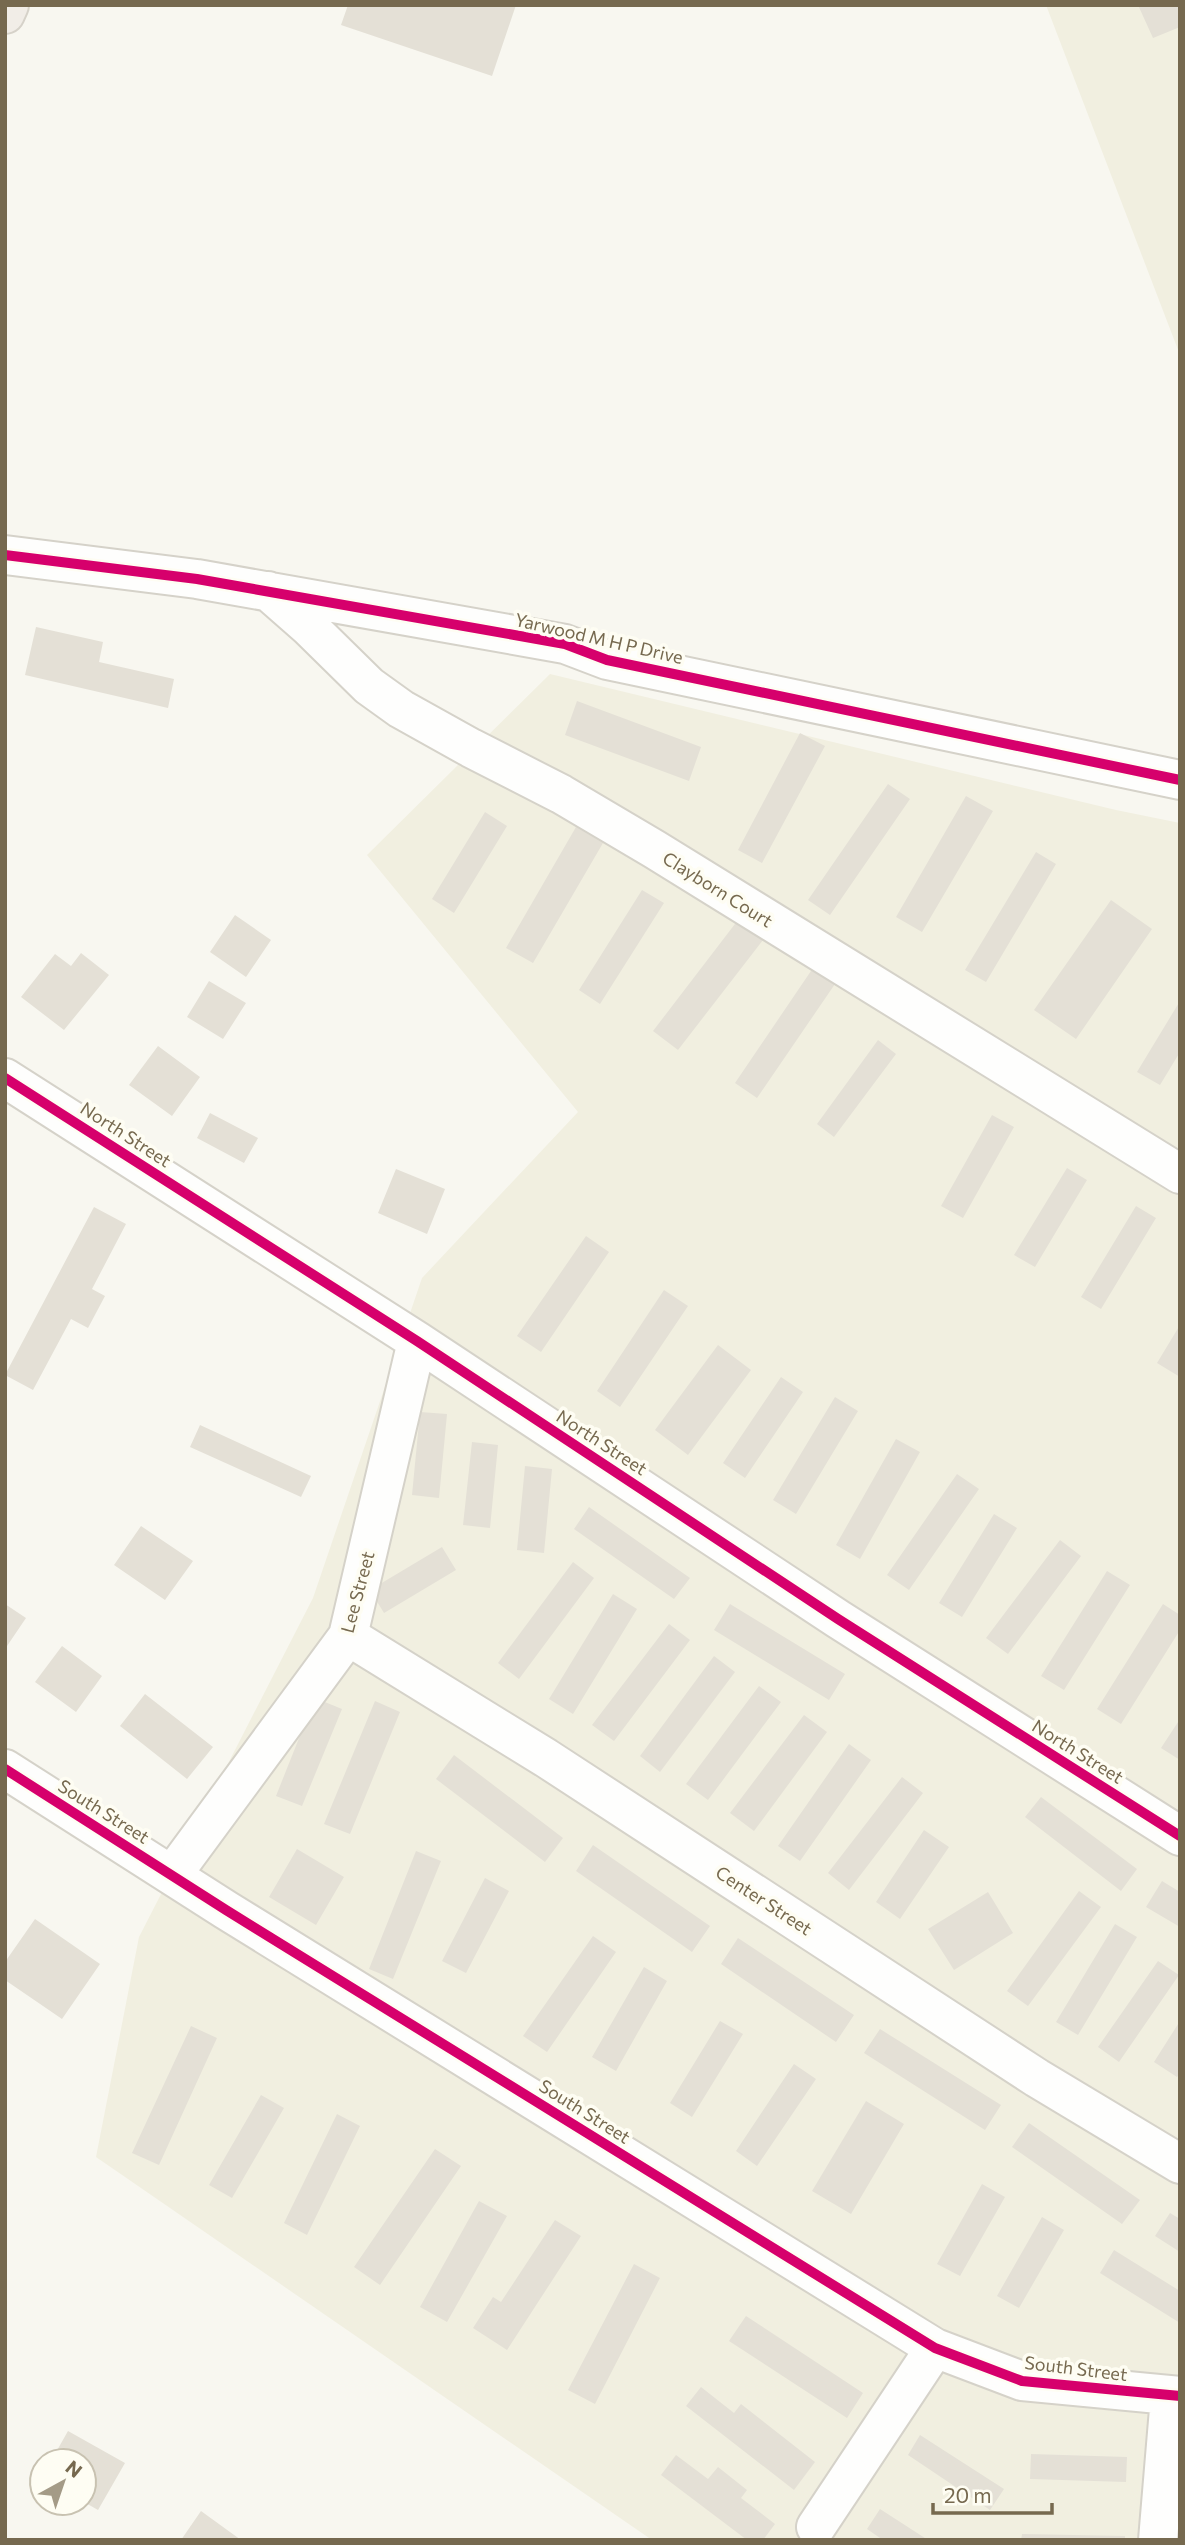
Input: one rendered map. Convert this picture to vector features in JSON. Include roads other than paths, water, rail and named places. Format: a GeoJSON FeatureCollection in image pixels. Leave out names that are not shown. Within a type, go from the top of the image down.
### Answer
{"type":"FeatureCollection","features":[{"type":"Feature","properties":{"kind":"highway"},"geometry":{"type":"LineString","coordinates":[[5,14],[9,5]]}},
{"type":"Feature","properties":{"kind":"street","name":"Yarwood M H P Drive"},"geometry":{"type":"LineString","coordinates":[[5,555],[197,579],[565,644],[607,660],[1180,780]]}},
{"type":"Feature","properties":{"kind":"street","name":"Clayborn Court"},"geometry":{"type":"LineString","coordinates":[[268,591],[369,686],[401,709],[561,794],[643,842],[1180,1174]]}},
{"type":"Feature","properties":{"kind":"street","name":"North Street"},"geometry":{"type":"LineString","coordinates":[[5,1078],[417,1341],[838,1619],[1180,1836]]}},
{"type":"Feature","properties":{"kind":"street","name":"Lee Street"},"geometry":{"type":"LineString","coordinates":[[172,1875],[348,1636],[417,1341]]}},
{"type":"Feature","properties":{"kind":"street","name":"Center Street"},"geometry":{"type":"LineString","coordinates":[[348,1636],[546,1758],[1037,2078],[1180,2164]]}},
{"type":"Feature","properties":{"kind":"street","name":"South Street"},"geometry":{"type":"LineString","coordinates":[[5,1769],[935,2348],[1023,2381],[1175,2396]]}},
{"type":"Feature","properties":{"kind":"street"},"geometry":{"type":"LineString","coordinates":[[816,2528],[935,2348]]}},
{"type":"Feature","properties":{"kind":"street"},"geometry":{"type":"LineString","coordinates":[[1158,2540],[1175,2396]]}}]}
